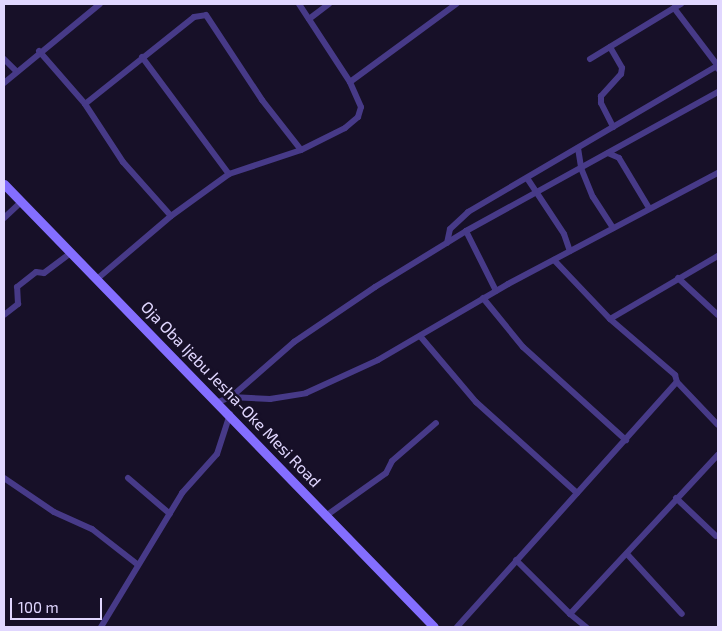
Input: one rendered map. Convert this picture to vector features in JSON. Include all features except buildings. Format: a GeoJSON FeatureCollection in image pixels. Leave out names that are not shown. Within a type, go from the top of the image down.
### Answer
{"type":"FeatureCollection","features":[{"type":"Feature","properties":{"kind":"main road","name":"Oja Oba Ijebu Jesha-Oke Mesi Road"},"geometry":{"type":"LineString","coordinates":[[4,184],[230,414],[434,627]]}},
{"type":"Feature","properties":{"kind":"street"},"geometry":{"type":"LineString","coordinates":[[4,83],[39,51],[100,4]]}},
{"type":"Feature","properties":{"kind":"street"},"geometry":{"type":"LineString","coordinates":[[97,279],[171,216],[229,174],[301,150],[345,128],[358,117],[361,107],[350,82],[299,4]]}},
{"type":"Feature","properties":{"kind":"street"},"geometry":{"type":"LineString","coordinates":[[310,19],[329,4]]}},
{"type":"Feature","properties":{"kind":"street"},"geometry":{"type":"LineString","coordinates":[[350,82],[456,4]]}},
{"type":"Feature","properties":{"kind":"street"},"geometry":{"type":"LineString","coordinates":[[590,59],[681,4]]}},
{"type":"Feature","properties":{"kind":"street"},"geometry":{"type":"LineString","coordinates":[[446,243],[450,229],[459,219],[718,67],[674,8]]}},
{"type":"Feature","properties":{"kind":"street"},"geometry":{"type":"LineString","coordinates":[[85,104],[194,17],[206,15],[262,100],[301,150]]}},
{"type":"Feature","properties":{"kind":"street"},"geometry":{"type":"LineString","coordinates":[[610,48],[622,68],[601,96],[601,103],[613,127]]}},
{"type":"Feature","properties":{"kind":"street"},"geometry":{"type":"LineString","coordinates":[[39,51],[85,104],[123,162],[171,216]]}},
{"type":"Feature","properties":{"kind":"street"},"geometry":{"type":"LineString","coordinates":[[142,57],[229,174]]}},
{"type":"Feature","properties":{"kind":"street"},"geometry":{"type":"LineString","coordinates":[[4,58],[17,72]]}},
{"type":"Feature","properties":{"kind":"street"},"geometry":{"type":"LineString","coordinates":[[231,398],[294,342],[446,243],[718,92]]}},
{"type":"Feature","properties":{"kind":"street"},"geometry":{"type":"LineString","coordinates":[[578,148],[580,168],[593,196],[613,228]]}},
{"type":"Feature","properties":{"kind":"street"},"geometry":{"type":"LineString","coordinates":[[608,153],[620,158],[650,208]]}},
{"type":"Feature","properties":{"kind":"street"},"geometry":{"type":"LineString","coordinates":[[218,402],[231,398],[270,399],[306,393],[378,360],[483,298],[718,173]]}},
{"type":"Feature","properties":{"kind":"street"},"geometry":{"type":"LineString","coordinates":[[527,178],[535,193],[564,234],[570,251]]}},
{"type":"Feature","properties":{"kind":"street"},"geometry":{"type":"LineString","coordinates":[[4,218],[21,202]]}},
{"type":"Feature","properties":{"kind":"street"},"geometry":{"type":"LineString","coordinates":[[466,231],[496,291]]}},
{"type":"Feature","properties":{"kind":"street"},"geometry":{"type":"LineString","coordinates":[[4,315],[18,304],[17,286],[36,272],[44,273],[71,252]]}},
{"type":"Feature","properties":{"kind":"street"},"geometry":{"type":"LineString","coordinates":[[610,319],[718,256]]}},
{"type":"Feature","properties":{"kind":"street"},"geometry":{"type":"LineString","coordinates":[[554,260],[610,319],[675,375],[677,382],[718,425]]}},
{"type":"Feature","properties":{"kind":"street"},"geometry":{"type":"LineString","coordinates":[[678,278],[718,315]]}},
{"type":"Feature","properties":{"kind":"street"},"geometry":{"type":"LineString","coordinates":[[483,298],[518,343],[626,440]]}},
{"type":"Feature","properties":{"kind":"street"},"geometry":{"type":"LineString","coordinates":[[420,336],[476,402],[577,493]]}},
{"type":"Feature","properties":{"kind":"street"},"geometry":{"type":"LineString","coordinates":[[457,627],[677,382]]}},
{"type":"Feature","properties":{"kind":"street"},"geometry":{"type":"LineString","coordinates":[[101,627],[188,486],[217,454],[230,414]]}},
{"type":"Feature","properties":{"kind":"street"},"geometry":{"type":"LineString","coordinates":[[327,514],[386,473],[392,461],[436,423]]}},
{"type":"Feature","properties":{"kind":"street"},"geometry":{"type":"LineString","coordinates":[[570,614],[627,554],[676,498],[718,456]]}},
{"type":"Feature","properties":{"kind":"street"},"geometry":{"type":"LineString","coordinates":[[4,478],[54,512],[92,529],[138,565]]}},
{"type":"Feature","properties":{"kind":"street"},"geometry":{"type":"LineString","coordinates":[[128,478],[170,514]]}},
{"type":"Feature","properties":{"kind":"street"},"geometry":{"type":"LineString","coordinates":[[676,498],[716,536]]}},
{"type":"Feature","properties":{"kind":"street"},"geometry":{"type":"LineString","coordinates":[[627,554],[682,614]]}},
{"type":"Feature","properties":{"kind":"street"},"geometry":{"type":"LineString","coordinates":[[516,560],[570,614],[586,627]]}}]}
